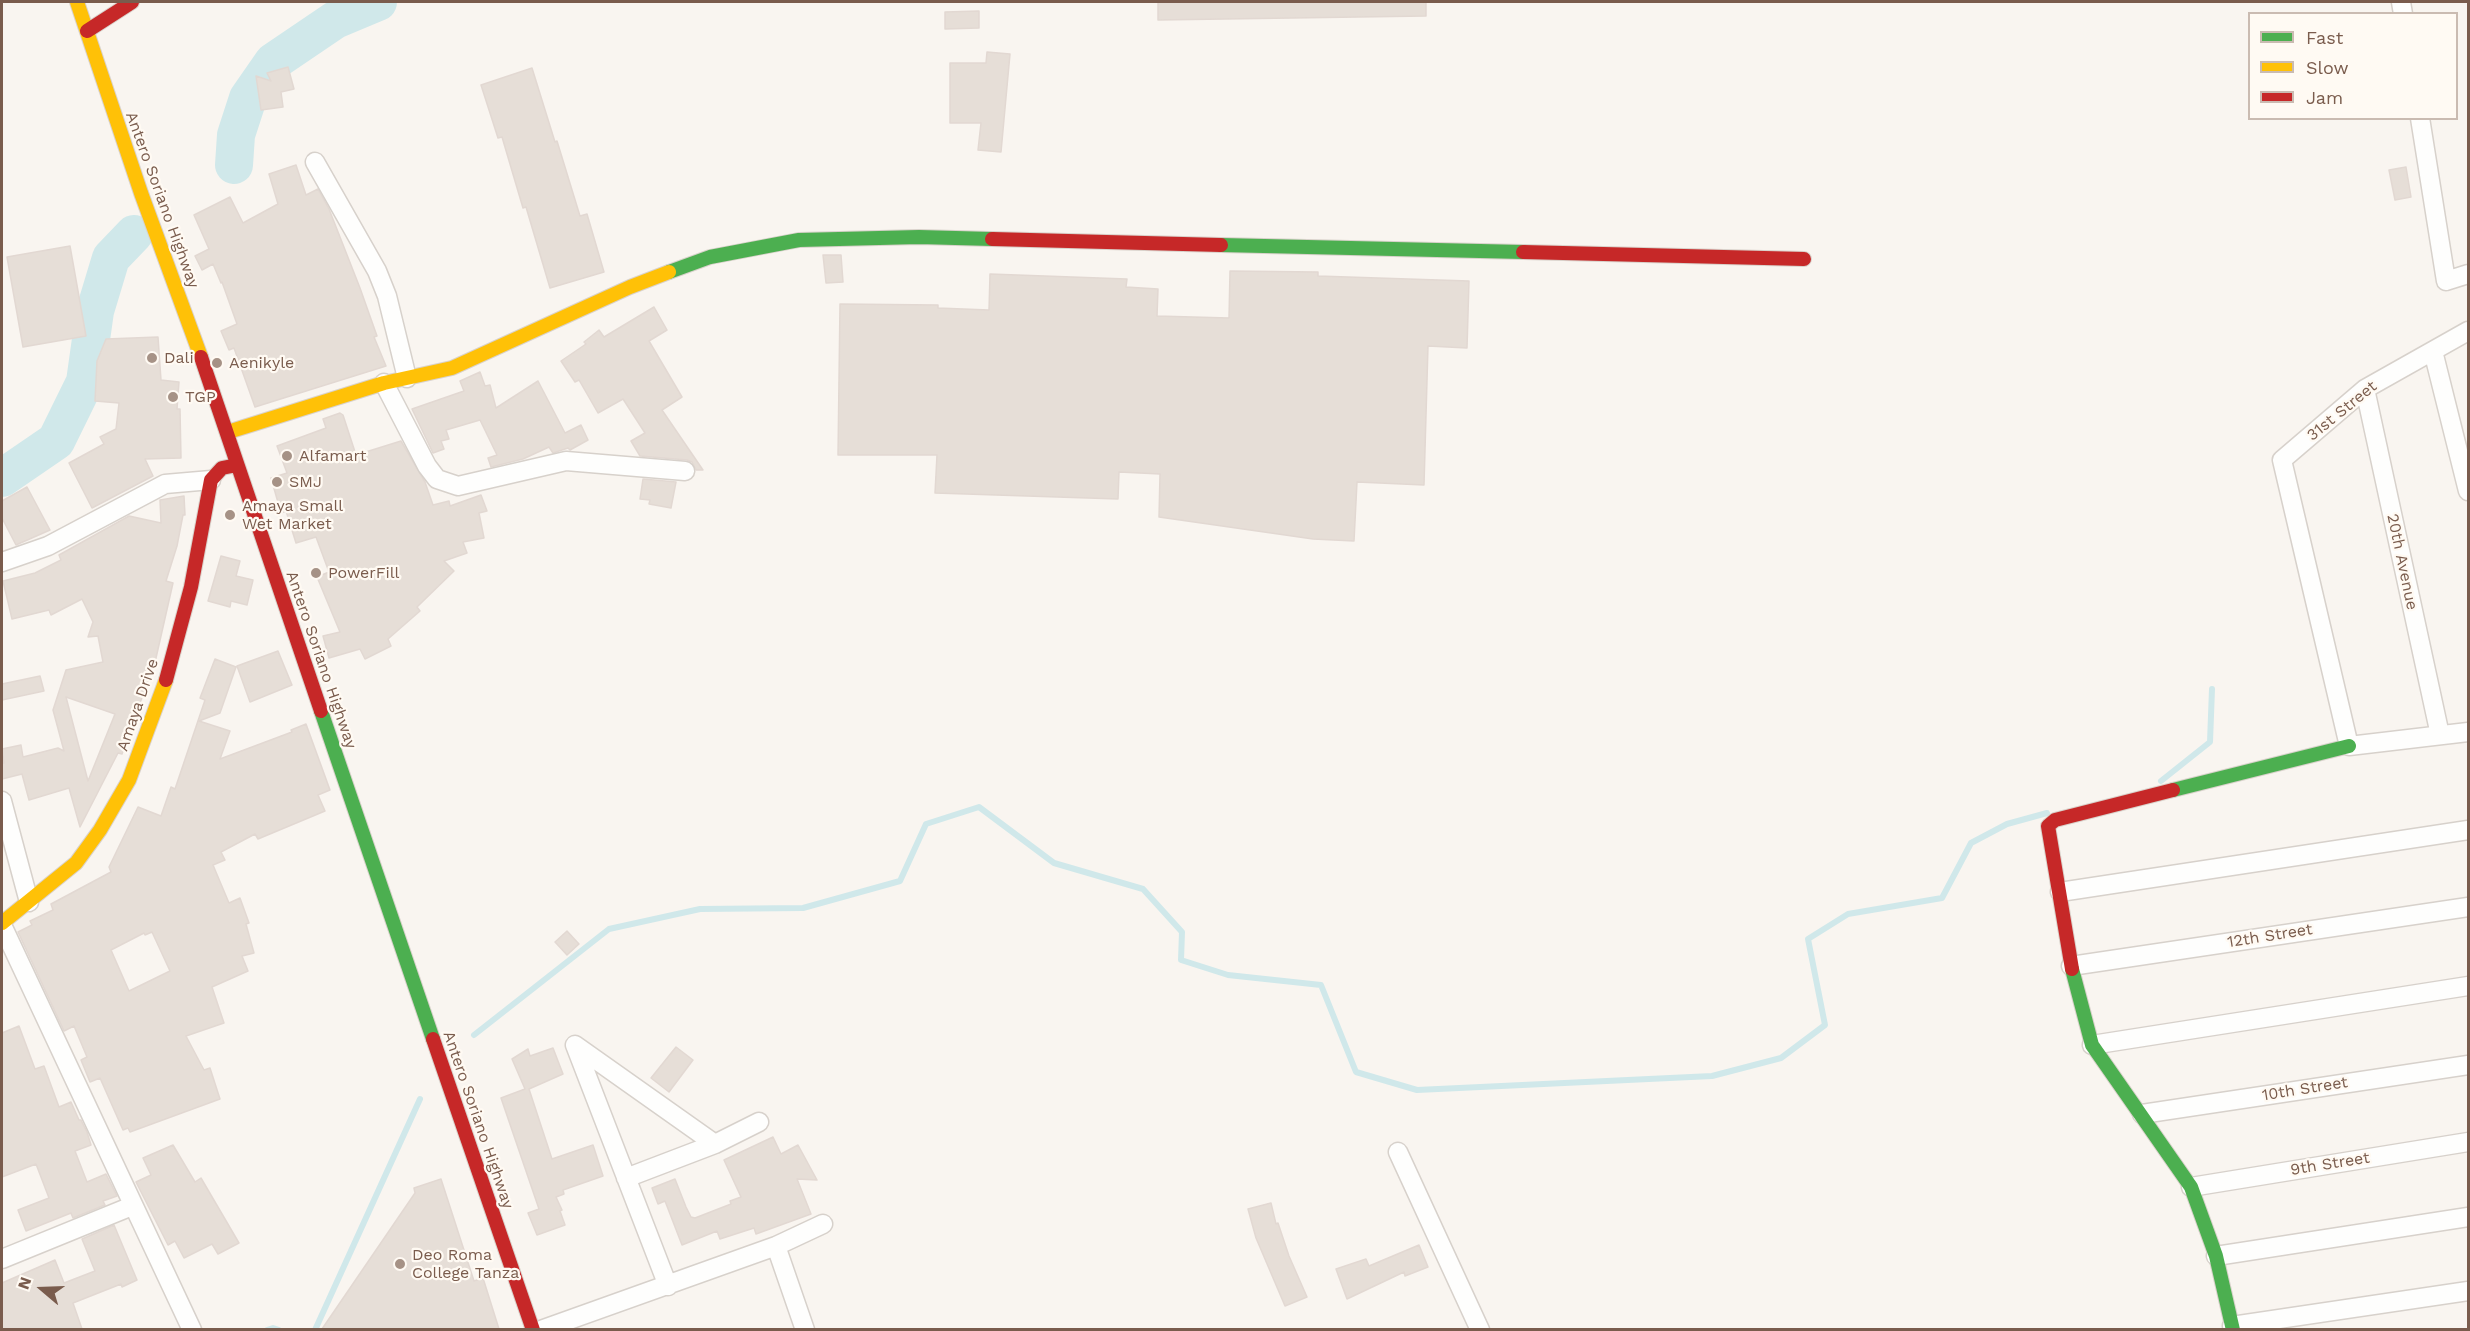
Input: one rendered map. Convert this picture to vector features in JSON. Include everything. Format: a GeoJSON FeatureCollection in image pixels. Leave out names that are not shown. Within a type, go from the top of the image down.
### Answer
{"type":"FeatureCollection","features":[{"type":"Feature","properties":{"kind":"street","name":"Antero Soriano Highway"},"geometry":{"type":"LineString","coordinates":[[77,2],[141,193],[228,432],[237,465],[533,1329]]}},
{"type":"Feature","properties":{"kind":"street"},"geometry":{"type":"LineString","coordinates":[[87,31],[132,2]]}},
{"type":"Feature","properties":{"kind":"street"},"geometry":{"type":"LineString","coordinates":[[2420,120],[2446,281],[2469,274]]}},
{"type":"Feature","properties":{"kind":"street"},"geometry":{"type":"LineString","coordinates":[[315,162],[377,271],[387,296],[407,378]]}},
{"type":"Feature","properties":{"kind":"street"},"geometry":{"type":"LineString","coordinates":[[228,432],[384,383],[452,368],[630,287],[700,261],[799,240],[919,237],[1804,259]]}},
{"type":"Feature","properties":{"kind":"street","name":"31st Street"},"geometry":{"type":"LineString","coordinates":[[2349,746],[2282,460],[2365,389],[2469,331]]}},
{"type":"Feature","properties":{"kind":"street"},"geometry":{"type":"LineString","coordinates":[[2433,351],[2469,491]]}},
{"type":"Feature","properties":{"kind":"street"},"geometry":{"type":"LineString","coordinates":[[384,383],[427,466],[437,479],[451,484],[458,486],[566,461],[685,471]]}},
{"type":"Feature","properties":{"kind":"street","name":"20th Avenue"},"geometry":{"type":"LineString","coordinates":[[2365,389],[2440,735]]}},
{"type":"Feature","properties":{"kind":"street"},"geometry":{"type":"LineString","coordinates":[[2,562],[48,546],[165,484],[211,480],[222,468],[237,465]]}},
{"type":"Feature","properties":{"kind":"street","name":"Amaya Drive"},"geometry":{"type":"LineString","coordinates":[[2,924],[76,863],[100,830],[129,780],[165,686],[191,586],[211,480]]}},
{"type":"Feature","properties":{"kind":"street"},"geometry":{"type":"LineString","coordinates":[[2469,732],[2349,746],[2053,821],[2047,828],[2060,892],[2071,966],[2092,1045],[2191,1187],[2216,1256],[2233,1328],[2469,1291]]}},
{"type":"Feature","properties":{"kind":"street"},"geometry":{"type":"LineString","coordinates":[[2,801],[29,902]]}},
{"type":"Feature","properties":{"kind":"street"},"geometry":{"type":"LineString","coordinates":[[2060,892],[2469,830]]}},
{"type":"Feature","properties":{"kind":"street","name":"12th Street"},"geometry":{"type":"LineString","coordinates":[[2071,966],[2469,907]]}},
{"type":"Feature","properties":{"kind":"street"},"geometry":{"type":"LineString","coordinates":[[2,924],[190,1329]]}},
{"type":"Feature","properties":{"kind":"street"},"geometry":{"type":"LineString","coordinates":[[2092,1045],[2469,986]]}},
{"type":"Feature","properties":{"kind":"street"},"geometry":{"type":"LineString","coordinates":[[668,1286],[575,1045],[715,1144]]}},
{"type":"Feature","properties":{"kind":"street","name":"10th Street"},"geometry":{"type":"LineString","coordinates":[[2142,1114],[2469,1065]]}},
{"type":"Feature","properties":{"kind":"street"},"geometry":{"type":"LineString","coordinates":[[626,1178],[715,1144],[759,1122]]}},
{"type":"Feature","properties":{"kind":"street","name":"9th Street"},"geometry":{"type":"LineString","coordinates":[[2191,1187],[2469,1142]]}},
{"type":"Feature","properties":{"kind":"street"},"geometry":{"type":"LineString","coordinates":[[1398,1152],[1480,1329]]}},
{"type":"Feature","properties":{"kind":"street"},"geometry":{"type":"LineString","coordinates":[[2,1258],[132,1206]]}},
{"type":"Feature","properties":{"kind":"street"},"geometry":{"type":"LineString","coordinates":[[2216,1256],[2469,1217]]}},
{"type":"Feature","properties":{"kind":"street"},"geometry":{"type":"LineString","coordinates":[[541,1329],[776,1246],[823,1224]]}},
{"type":"Feature","properties":{"kind":"street"},"geometry":{"type":"LineString","coordinates":[[776,1246],[805,1329]]}},
{"type":"Feature","properties":{"kind":"building"},"geometry":{"type":"Polygon","coordinates":[[[1158,2],[1426,2],[1426,16],[1158,20],[1158,2]]]}},
{"type":"Feature","properties":{"kind":"building"},"geometry":{"type":"Polygon","coordinates":[[[979,11],[979,28],[945,29],[945,12],[979,11]]]}},
{"type":"Feature","properties":{"kind":"building"},"geometry":{"type":"Polygon","coordinates":[[[987,52],[1010,54],[1001,152],[978,150],[981,123],[950,123],[950,63],[986,63],[987,52]]]}},
{"type":"Feature","properties":{"kind":"building"},"geometry":{"type":"Polygon","coordinates":[[[288,67],[294,89],[281,92],[283,107],[261,110],[256,76],[271,81],[267,73],[288,67]]]}},
{"type":"Feature","properties":{"kind":"building"},"geometry":{"type":"Polygon","coordinates":[[[532,68],[580,216],[587,214],[604,272],[550,288],[526,207],[523,208],[502,137],[498,138],[481,85],[532,68]]]}},
{"type":"Feature","properties":{"kind":"building"},"geometry":{"type":"Polygon","coordinates":[[[296,165],[306,195],[318,189],[329,209],[360,288],[377,336],[374,337],[386,366],[255,407],[234,348],[229,350],[221,331],[237,324],[222,282],[213,264],[202,270],[195,256],[209,249],[194,215],[230,197],[243,223],[278,204],[269,174],[296,165]]]}},
{"type":"Feature","properties":{"kind":"building"},"geometry":{"type":"Polygon","coordinates":[[[2406,167],[2411,197],[2395,200],[2389,170],[2406,167]]]}},
{"type":"Feature","properties":{"kind":"building"},"geometry":{"type":"Polygon","coordinates":[[[70,246],[86,336],[23,347],[7,257],[70,246]]]}},
{"type":"Feature","properties":{"kind":"building"},"geometry":{"type":"Polygon","coordinates":[[[823,255],[841,255],[843,282],[826,283],[823,255]]]}},
{"type":"Feature","properties":{"kind":"building"},"geometry":{"type":"Polygon","coordinates":[[[1230,271],[1318,272],[1318,276],[1469,281],[1467,348],[1428,346],[1424,485],[1357,482],[1354,541],[1313,539],[1159,517],[1160,474],[1119,472],[1118,499],[935,493],[937,455],[838,455],[840,304],[938,305],[938,308],[989,310],[990,274],[1127,279],[1126,287],[1158,289],[1157,316],[1229,318],[1230,271]]]}},
{"type":"Feature","properties":{"kind":"building"},"geometry":{"type":"Polygon","coordinates":[[[654,307],[667,330],[649,341],[682,397],[662,410],[703,470],[696,470],[692,462],[687,460],[640,456],[631,441],[645,433],[623,399],[598,413],[579,380],[575,382],[561,361],[586,344],[584,342],[599,330],[604,337],[654,307]]]}},
{"type":"Feature","properties":{"kind":"building"},"geometry":{"type":"Polygon","coordinates":[[[158,337],[161,380],[179,382],[177,409],[180,409],[181,458],[145,459],[153,476],[92,508],[69,463],[104,444],[100,437],[116,429],[119,403],[95,401],[97,361],[106,339],[158,337]]]}},
{"type":"Feature","properties":{"kind":"building"},"geometry":{"type":"Polygon","coordinates":[[[480,372],[485,386],[490,385],[496,408],[538,381],[565,433],[581,425],[588,440],[570,450],[568,448],[553,453],[549,447],[523,459],[491,467],[488,458],[497,455],[480,420],[446,430],[449,439],[441,441],[444,449],[433,453],[412,409],[464,391],[460,381],[480,372]]]}},
{"type":"Feature","properties":{"kind":"building"},"geometry":{"type":"Polygon","coordinates":[[[340,413],[343,415],[356,455],[401,441],[425,482],[433,505],[449,501],[450,506],[481,495],[487,511],[479,513],[484,538],[463,542],[467,553],[444,561],[454,571],[417,607],[420,611],[388,639],[391,646],[365,659],[360,649],[329,658],[323,636],[340,632],[317,577],[329,572],[316,537],[296,543],[286,511],[281,513],[271,478],[287,473],[277,446],[326,428],[323,419],[340,413]]]}},
{"type":"Feature","properties":{"kind":"building"},"geometry":{"type":"Polygon","coordinates":[[[643,479],[676,482],[671,508],[649,504],[650,500],[640,499],[643,479]]]}},
{"type":"Feature","properties":{"kind":"building"},"geometry":{"type":"Polygon","coordinates":[[[27,487],[50,530],[16,545],[2,518],[2,501],[27,487]]]}},
{"type":"Feature","properties":{"kind":"building"},"geometry":{"type":"Polygon","coordinates":[[[184,496],[185,515],[183,515],[177,546],[166,581],[173,583],[156,658],[122,754],[118,753],[80,827],[69,788],[29,800],[22,774],[2,779],[2,763],[4,763],[2,749],[21,745],[23,757],[58,748],[64,751],[53,710],[66,670],[103,662],[98,636],[88,637],[93,622],[82,599],[51,615],[49,610],[12,619],[3,581],[35,573],[61,560],[59,555],[129,516],[161,523],[160,500],[184,496]],[[66,697],[88,781],[115,714],[66,697]]]}},
{"type":"Feature","properties":{"kind":"building"},"geometry":{"type":"Polygon","coordinates":[[[221,556],[240,561],[236,576],[253,580],[247,605],[231,601],[230,607],[208,601],[221,556]]]}},
{"type":"Feature","properties":{"kind":"building"},"geometry":{"type":"Polygon","coordinates":[[[278,651],[292,685],[250,702],[237,666],[278,651]]]}},
{"type":"Feature","properties":{"kind":"building"},"geometry":{"type":"Polygon","coordinates":[[[215,659],[236,667],[220,713],[199,721],[230,731],[220,759],[292,732],[291,730],[306,724],[330,790],[318,795],[325,811],[258,839],[255,834],[221,852],[225,860],[213,865],[229,903],[240,898],[249,923],[246,924],[254,953],[242,956],[248,971],[212,987],[224,1023],[186,1036],[204,1070],[210,1068],[220,1099],[130,1132],[128,1128],[123,1130],[100,1078],[90,1082],[81,1060],[87,1057],[74,1026],[64,1031],[18,932],[32,925],[30,921],[53,910],[51,904],[111,872],[109,867],[138,807],[161,816],[171,787],[175,789],[205,700],[200,698],[215,659]],[[152,932],[145,935],[144,933],[111,950],[129,991],[170,971],[152,932]]]}},
{"type":"Feature","properties":{"kind":"building"},"geometry":{"type":"Polygon","coordinates":[[[40,676],[44,691],[2,700],[2,684],[40,676]]]}},
{"type":"Feature","properties":{"kind":"building"},"geometry":{"type":"Polygon","coordinates":[[[567,931],[579,944],[567,955],[555,942],[567,931]]]}},
{"type":"Feature","properties":{"kind":"building"},"geometry":{"type":"Polygon","coordinates":[[[19,1026],[35,1069],[44,1066],[59,1107],[71,1102],[87,1132],[91,1145],[75,1151],[87,1182],[106,1174],[117,1196],[103,1201],[105,1205],[73,1218],[71,1213],[26,1231],[18,1210],[49,1198],[36,1164],[2,1177],[2,1033],[19,1026]]]}},
{"type":"Feature","properties":{"kind":"building"},"geometry":{"type":"Polygon","coordinates":[[[676,1047],[693,1060],[669,1092],[651,1078],[676,1047]]]}},
{"type":"Feature","properties":{"kind":"building"},"geometry":{"type":"Polygon","coordinates":[[[553,1048],[563,1074],[529,1089],[552,1159],[593,1145],[603,1176],[563,1190],[564,1194],[556,1197],[565,1225],[537,1235],[528,1213],[539,1209],[501,1098],[525,1089],[512,1059],[528,1049],[530,1056],[553,1048]]]}},
{"type":"Feature","properties":{"kind":"building"},"geometry":{"type":"Polygon","coordinates":[[[773,1137],[781,1154],[798,1145],[817,1180],[797,1179],[811,1214],[756,1234],[754,1228],[720,1239],[717,1231],[682,1245],[665,1201],[658,1204],[652,1188],[675,1179],[691,1217],[695,1218],[731,1204],[730,1201],[741,1197],[724,1160],[773,1137]]]}},
{"type":"Feature","properties":{"kind":"building"},"geometry":{"type":"Polygon","coordinates":[[[173,1145],[195,1182],[201,1178],[239,1243],[218,1254],[212,1244],[184,1258],[175,1241],[168,1245],[136,1182],[151,1175],[143,1158],[173,1145]]]}},
{"type":"Feature","properties":{"kind":"building"},"geometry":{"type":"Polygon","coordinates":[[[441,1179],[474,1281],[483,1278],[499,1329],[322,1329],[415,1193],[414,1188],[441,1179]]]}},
{"type":"Feature","properties":{"kind":"building"},"geometry":{"type":"Polygon","coordinates":[[[1271,1203],[1276,1224],[1278,1223],[1307,1297],[1285,1306],[1256,1238],[1248,1209],[1271,1203]]]}},
{"type":"Feature","properties":{"kind":"building"},"geometry":{"type":"Polygon","coordinates":[[[114,1225],[137,1280],[73,1303],[82,1329],[2,1329],[2,1283],[55,1260],[64,1283],[95,1271],[82,1239],[114,1225]]]}},
{"type":"Feature","properties":{"kind":"building"},"geometry":{"type":"Polygon","coordinates":[[[1419,1245],[1428,1267],[1405,1276],[1404,1272],[1347,1299],[1336,1269],[1366,1259],[1369,1266],[1419,1245]]]}},
{"type":"Feature","properties":{"kind":"waterway"},"geometry":{"type":"LineString","coordinates":[[234,165],[236,135],[248,98],[273,62],[335,20],[378,2]]}},
{"type":"Feature","properties":{"kind":"waterway"},"geometry":{"type":"LineString","coordinates":[[2,478],[56,441],[85,382],[95,311],[111,258],[134,234]]}},
{"type":"Feature","properties":{"kind":"waterway"},"geometry":{"type":"LineString","coordinates":[[2161,781],[2210,742],[2212,689]]}},
{"type":"Feature","properties":{"kind":"waterway"},"geometry":{"type":"LineString","coordinates":[[474,1035],[609,929],[700,909],[803,908],[900,881],[926,824],[979,807],[1054,863],[1143,889],[1182,932],[1181,960],[1228,975],[1321,985],[1356,1072],[1417,1090],[1712,1076],[1781,1058],[1825,1025],[1808,939],[1848,914],[1942,898],[1971,843],[2007,824],[2047,813]]}},
{"type":"Feature","properties":{"kind":"waterway"},"geometry":{"type":"LineString","coordinates":[[315,1330],[420,1099]]}},
{"type":"Feature","properties":{"kind":"waterway"},"geometry":{"type":"LineString","coordinates":[[267,1330],[273,1328],[279,1330]]}},
{"type":"Feature","properties":{"kind":"traffic: fast"},"geometry":{"type":"LineString","coordinates":[[669,272],[710,257],[799,240],[919,237],[992,239]]}},
{"type":"Feature","properties":{"kind":"traffic: fast"},"geometry":{"type":"LineString","coordinates":[[1221,245],[1523,252]]}},
{"type":"Feature","properties":{"kind":"traffic: fast"},"geometry":{"type":"LineString","coordinates":[[321,711],[433,1039]]}},
{"type":"Feature","properties":{"kind":"traffic: fast"},"geometry":{"type":"LineString","coordinates":[[2173,790],[2349,746]]}},
{"type":"Feature","properties":{"kind":"traffic: fast"},"geometry":{"type":"LineString","coordinates":[[2072,969],[2092,1045],[2191,1187],[2216,1256],[2233,1330]]}},
{"type":"Feature","properties":{"kind":"traffic: slow"},"geometry":{"type":"LineString","coordinates":[[77,2],[141,193],[201,357]]}},
{"type":"Feature","properties":{"kind":"traffic: slow"},"geometry":{"type":"LineString","coordinates":[[228,432],[384,383],[452,368],[630,287],[669,272]]}},
{"type":"Feature","properties":{"kind":"traffic: slow"},"geometry":{"type":"LineString","coordinates":[[2,923],[76,863],[100,830],[129,780],[166,680]]}},
{"type":"Feature","properties":{"kind":"traffic: jam"},"geometry":{"type":"LineString","coordinates":[[87,31],[132,2]]}},
{"type":"Feature","properties":{"kind":"traffic: jam"},"geometry":{"type":"LineString","coordinates":[[992,239],[1221,245]]}},
{"type":"Feature","properties":{"kind":"traffic: jam"},"geometry":{"type":"LineString","coordinates":[[1523,252],[1804,259]]}},
{"type":"Feature","properties":{"kind":"traffic: jam"},"geometry":{"type":"LineString","coordinates":[[201,357],[321,711]]}},
{"type":"Feature","properties":{"kind":"traffic: jam"},"geometry":{"type":"LineString","coordinates":[[166,680],[191,587],[211,480],[222,468],[237,465]]}},
{"type":"Feature","properties":{"kind":"traffic: jam"},"geometry":{"type":"LineString","coordinates":[[2072,969],[2048,826],[2055,820],[2173,790]]}},
{"type":"Feature","properties":{"kind":"traffic: jam"},"geometry":{"type":"LineString","coordinates":[[433,1039],[533,1330]]}},
{"type":"Feature","properties":{"kind":"place","name":"Dali"},"geometry":{"type":"Point","coordinates":[152,358]}},
{"type":"Feature","properties":{"kind":"place","name":"Aenikyle"},"geometry":{"type":"Point","coordinates":[217,363]}},
{"type":"Feature","properties":{"kind":"place","name":"TGP"},"geometry":{"type":"Point","coordinates":[173,397]}},
{"type":"Feature","properties":{"kind":"place","name":"Alfamart"},"geometry":{"type":"Point","coordinates":[287,456]}},
{"type":"Feature","properties":{"kind":"place","name":"SMJ"},"geometry":{"type":"Point","coordinates":[277,482]}},
{"type":"Feature","properties":{"kind":"place","name":"Amaya Small Wet Market"},"geometry":{"type":"Point","coordinates":[230,515]}},
{"type":"Feature","properties":{"kind":"place","name":"PowerFill"},"geometry":{"type":"Point","coordinates":[316,573]}},
{"type":"Feature","properties":{"kind":"place","name":"Deo Roma College Tanza"},"geometry":{"type":"Point","coordinates":[400,1264]}}]}
